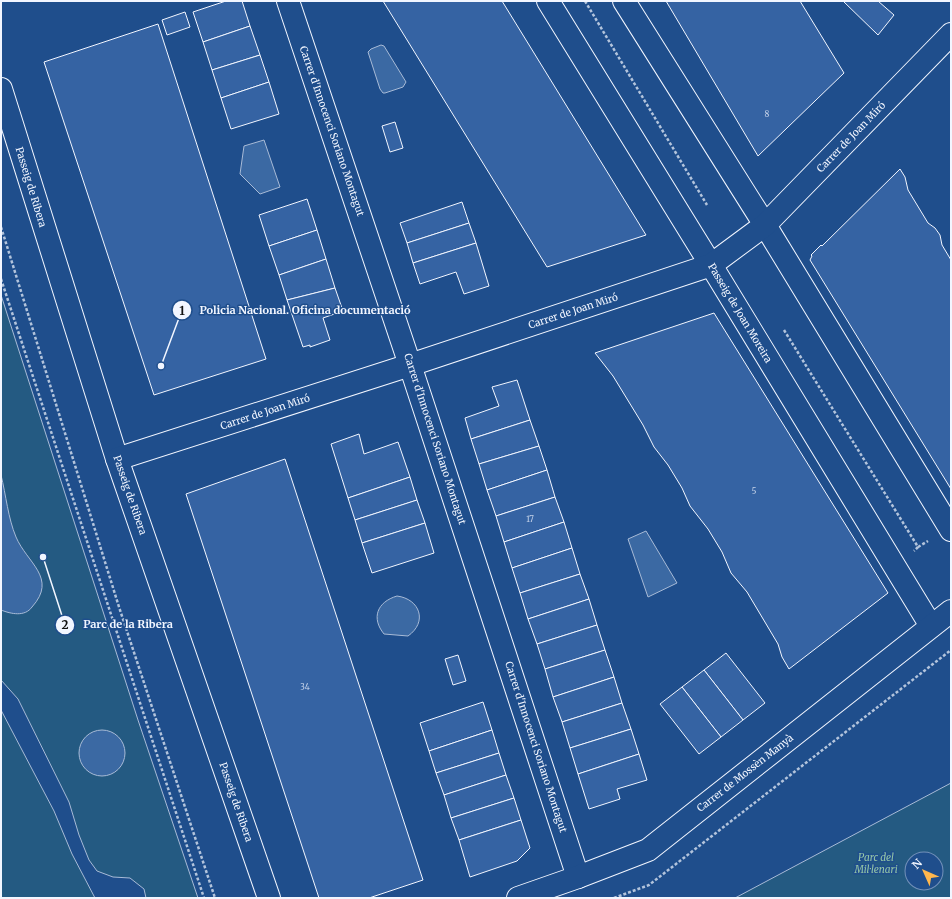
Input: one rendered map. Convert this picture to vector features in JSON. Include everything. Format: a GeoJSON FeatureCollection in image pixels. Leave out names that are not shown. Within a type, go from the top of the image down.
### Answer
{"type":"FeatureCollection","features":[{"type":"Feature","properties":{"kind":"street","name":"Carrer d'Innocenci Soriano Montagut"},"geometry":{"type":"LineString","coordinates":[[288,1],[410,365],[578,877]]}},
{"type":"Feature","properties":{"kind":"street","name":"Passeig de Joan Moreira"},"geometry":{"type":"LineString","coordinates":[[548,1],[931,626]]}},
{"type":"Feature","properties":{"kind":"street"},"geometry":{"type":"LineString","coordinates":[[624,1],[765,225],[951,530]]}},
{"type":"Feature","properties":{"kind":"street","name":"Carrer de Joan Miró"},"geometry":{"type":"LineString","coordinates":[[117,459],[410,365],[711,265],[765,225],[951,34]]}},
{"type":"Feature","properties":{"kind":"street","name":"Passeig de Ribera"},"geometry":{"type":"LineString","coordinates":[[1,89],[117,459],[269,898]]}},
{"type":"Feature","properties":{"kind":"street","name":"Carrer de Mossèn Manyà"},"geometry":{"type":"LineString","coordinates":[[518,898],[648,850],[931,626],[951,612]]}},
{"type":"Feature","properties":{"kind":"path"},"geometry":{"type":"LineString","coordinates":[[585,1],[709,208]]}},
{"type":"Feature","properties":{"kind":"path"},"geometry":{"type":"LineString","coordinates":[[1,227],[119,607],[215,898]]}},
{"type":"Feature","properties":{"kind":"path"},"geometry":{"type":"LineString","coordinates":[[1,279],[204,898]]}},
{"type":"Feature","properties":{"kind":"path"},"geometry":{"type":"LineString","coordinates":[[783,330],[918,547],[894,565]]}},
{"type":"Feature","properties":{"kind":"path"},"geometry":{"type":"LineString","coordinates":[[614,898],[649,885],[951,650]]}},
{"type":"Feature","properties":{"kind":"green space"},"geometry":{"type":"Polygon","coordinates":[[[1,295],[138,720],[198,898],[146,898],[144,889],[130,878],[113,877],[97,871],[89,860],[79,835],[69,802],[18,699],[1,680],[1,295]]]}},
{"type":"Feature","properties":{"kind":"green space"},"geometry":{"type":"Polygon","coordinates":[[[1,710],[54,811],[72,854],[95,898],[1,898],[1,710]]]}},
{"type":"Feature","properties":{"kind":"green space","name":"Parc del Mil·lenari"},"geometry":{"type":"Polygon","coordinates":[[[951,783],[951,898],[735,898],[951,783]]]}},
{"type":"Feature","properties":{"kind":"shaded area"},"geometry":{"type":"Polygon","coordinates":[[[381,45],[384,46],[406,82],[403,87],[385,93],[383,93],[380,89],[368,52],[371,49],[381,45]]]}},
{"type":"Feature","properties":{"kind":"shaded area"},"geometry":{"type":"Polygon","coordinates":[[[264,140],[280,187],[260,194],[240,174],[244,146],[264,140]]]}},
{"type":"Feature","properties":{"kind":"shaded area"},"geometry":{"type":"Polygon","coordinates":[[[1,475],[13,530],[21,546],[38,571],[42,587],[39,597],[32,607],[26,612],[18,614],[1,610],[1,475]]]}},
{"type":"Feature","properties":{"kind":"shaded area"},"geometry":{"type":"Polygon","coordinates":[[[646,531],[677,583],[648,597],[628,539],[646,531]]]}},
{"type":"Feature","properties":{"kind":"shaded area"},"geometry":{"type":"Polygon","coordinates":[[[397,596],[405,598],[411,602],[416,606],[419,612],[418,624],[408,636],[384,634],[378,622],[378,611],[381,606],[385,602],[397,596]]]}},
{"type":"Feature","properties":{"kind":"shaded area"},"geometry":{"type":"Polygon","coordinates":[[[98,730],[106,730],[115,734],[121,740],[125,753],[121,766],[115,772],[106,776],[98,776],[89,772],[83,766],[79,757],[79,749],[83,740],[89,734],[98,730]]]}},
{"type":"Feature","properties":{"kind":"building"},"geometry":{"type":"Polygon","coordinates":[[[226,1],[242,1],[250,26],[203,42],[193,12],[226,1]]]}},
{"type":"Feature","properties":{"kind":"building"},"geometry":{"type":"Polygon","coordinates":[[[383,1],[502,1],[646,235],[547,267],[383,1]]]}},
{"type":"Feature","properties":{"kind":"building"},"geometry":{"type":"Polygon","coordinates":[[[666,1],[800,1],[844,73],[758,156],[666,1]]]}},
{"type":"Feature","properties":{"kind":"building"},"geometry":{"type":"Polygon","coordinates":[[[843,1],[878,1],[894,15],[878,35],[843,1]]]}},
{"type":"Feature","properties":{"kind":"building"},"geometry":{"type":"Polygon","coordinates":[[[185,12],[190,27],[167,35],[162,20],[185,12]]]}},
{"type":"Feature","properties":{"kind":"building"},"geometry":{"type":"Polygon","coordinates":[[[158,24],[266,359],[154,395],[44,62],[158,24]]]}},
{"type":"Feature","properties":{"kind":"building"},"geometry":{"type":"Polygon","coordinates":[[[250,26],[260,55],[212,70],[203,42],[250,26]]]}},
{"type":"Feature","properties":{"kind":"building"},"geometry":{"type":"Polygon","coordinates":[[[260,55],[269,82],[221,98],[212,70],[260,55]]]}},
{"type":"Feature","properties":{"kind":"building"},"geometry":{"type":"Polygon","coordinates":[[[269,82],[279,114],[231,129],[221,98],[269,82]]]}},
{"type":"Feature","properties":{"kind":"building"},"geometry":{"type":"Polygon","coordinates":[[[395,122],[403,148],[390,152],[382,126],[395,122]]]}},
{"type":"Feature","properties":{"kind":"building"},"geometry":{"type":"Polygon","coordinates":[[[900,169],[905,177],[908,190],[928,223],[935,228],[940,235],[942,245],[951,260],[951,489],[810,260],[811,255],[900,169]]]}},
{"type":"Feature","properties":{"kind":"building"},"geometry":{"type":"Polygon","coordinates":[[[307,199],[317,230],[269,246],[259,215],[307,199]]]}},
{"type":"Feature","properties":{"kind":"building"},"geometry":{"type":"Polygon","coordinates":[[[462,202],[469,223],[407,243],[400,223],[462,202]]]}},
{"type":"Feature","properties":{"kind":"building"},"geometry":{"type":"Polygon","coordinates":[[[469,223],[476,243],[413,263],[407,243],[469,223]]]}},
{"type":"Feature","properties":{"kind":"building"},"geometry":{"type":"Polygon","coordinates":[[[317,230],[326,259],[279,275],[269,246],[317,230]]]}},
{"type":"Feature","properties":{"kind":"building"},"geometry":{"type":"Polygon","coordinates":[[[476,243],[489,286],[464,294],[456,272],[420,284],[413,263],[476,243]]]}},
{"type":"Feature","properties":{"kind":"building"},"geometry":{"type":"Polygon","coordinates":[[[326,259],[335,288],[287,300],[279,275],[326,259]]]}},
{"type":"Feature","properties":{"kind":"building"},"geometry":{"type":"Polygon","coordinates":[[[335,288],[343,311],[323,318],[330,340],[310,347],[310,345],[303,347],[287,300],[335,288]]]}},
{"type":"Feature","properties":{"kind":"building"},"geometry":{"type":"Polygon","coordinates":[[[714,313],[888,593],[789,669],[782,657],[778,644],[747,592],[731,573],[722,552],[708,529],[690,506],[682,488],[668,465],[654,447],[643,425],[613,376],[595,353],[714,313]]]}},
{"type":"Feature","properties":{"kind":"building"},"geometry":{"type":"Polygon","coordinates":[[[517,380],[530,420],[471,439],[465,418],[499,406],[492,387],[517,380]]]}},
{"type":"Feature","properties":{"kind":"building"},"geometry":{"type":"Polygon","coordinates":[[[530,420],[539,446],[479,464],[471,439],[530,420]]]}},
{"type":"Feature","properties":{"kind":"building"},"geometry":{"type":"Polygon","coordinates":[[[359,434],[364,454],[398,442],[410,477],[348,498],[331,444],[359,434]]]}},
{"type":"Feature","properties":{"kind":"building"},"geometry":{"type":"Polygon","coordinates":[[[539,446],[547,470],[487,490],[479,464],[539,446]]]}},
{"type":"Feature","properties":{"kind":"building"},"geometry":{"type":"Polygon","coordinates":[[[285,459],[423,880],[369,898],[319,898],[186,494],[285,459]]]}},
{"type":"Feature","properties":{"kind":"building"},"geometry":{"type":"Polygon","coordinates":[[[547,470],[555,497],[496,516],[487,490],[547,470]]]}},
{"type":"Feature","properties":{"kind":"building"},"geometry":{"type":"Polygon","coordinates":[[[410,477],[417,500],[355,520],[348,498],[410,477]]]}},
{"type":"Feature","properties":{"kind":"building"},"geometry":{"type":"Polygon","coordinates":[[[555,497],[564,522],[504,542],[496,516],[555,497]]]}},
{"type":"Feature","properties":{"kind":"building"},"geometry":{"type":"Polygon","coordinates":[[[417,500],[425,523],[362,543],[355,520],[417,500]]]}},
{"type":"Feature","properties":{"kind":"building"},"geometry":{"type":"Polygon","coordinates":[[[564,522],[572,548],[512,568],[504,542],[564,522]]]}},
{"type":"Feature","properties":{"kind":"building"},"geometry":{"type":"Polygon","coordinates":[[[425,523],[434,553],[372,573],[362,543],[425,523]]]}},
{"type":"Feature","properties":{"kind":"building"},"geometry":{"type":"Polygon","coordinates":[[[572,548],[580,574],[520,593],[512,568],[572,548]]]}},
{"type":"Feature","properties":{"kind":"building"},"geometry":{"type":"Polygon","coordinates":[[[580,574],[589,599],[528,619],[520,593],[580,574]]]}},
{"type":"Feature","properties":{"kind":"building"},"geometry":{"type":"Polygon","coordinates":[[[589,599],[597,625],[537,644],[528,619],[589,599]]]}},
{"type":"Feature","properties":{"kind":"building"},"geometry":{"type":"Polygon","coordinates":[[[597,625],[605,650],[545,669],[537,644],[597,625]]]}},
{"type":"Feature","properties":{"kind":"building"},"geometry":{"type":"Polygon","coordinates":[[[605,650],[614,677],[553,697],[545,669],[605,650]]]}},
{"type":"Feature","properties":{"kind":"building"},"geometry":{"type":"Polygon","coordinates":[[[726,653],[765,703],[743,720],[704,670],[726,653]]]}},
{"type":"Feature","properties":{"kind":"building"},"geometry":{"type":"Polygon","coordinates":[[[458,655],[466,681],[453,685],[445,659],[458,655]]]}},
{"type":"Feature","properties":{"kind":"building"},"geometry":{"type":"Polygon","coordinates":[[[704,670],[743,720],[721,737],[682,687],[704,670]]]}},
{"type":"Feature","properties":{"kind":"building"},"geometry":{"type":"Polygon","coordinates":[[[614,677],[622,703],[562,722],[553,697],[614,677]]]}},
{"type":"Feature","properties":{"kind":"building"},"geometry":{"type":"Polygon","coordinates":[[[682,687],[721,737],[699,754],[660,704],[682,687]]]}},
{"type":"Feature","properties":{"kind":"building"},"geometry":{"type":"Polygon","coordinates":[[[483,702],[492,730],[429,751],[420,723],[483,702]]]}},
{"type":"Feature","properties":{"kind":"building"},"geometry":{"type":"Polygon","coordinates":[[[622,703],[631,729],[570,748],[562,722],[622,703]]]}},
{"type":"Feature","properties":{"kind":"building"},"geometry":{"type":"Polygon","coordinates":[[[631,729],[639,754],[578,774],[570,748],[631,729]]]}},
{"type":"Feature","properties":{"kind":"building"},"geometry":{"type":"Polygon","coordinates":[[[492,730],[499,753],[436,773],[429,751],[492,730]]]}},
{"type":"Feature","properties":{"kind":"building"},"geometry":{"type":"Polygon","coordinates":[[[499,753],[506,775],[444,795],[436,773],[499,753]]]}},
{"type":"Feature","properties":{"kind":"building"},"geometry":{"type":"Polygon","coordinates":[[[639,754],[647,780],[617,789],[620,799],[589,809],[578,774],[639,754]]]}},
{"type":"Feature","properties":{"kind":"building"},"geometry":{"type":"Polygon","coordinates":[[[506,775],[514,798],[451,818],[444,795],[506,775]]]}},
{"type":"Feature","properties":{"kind":"building"},"geometry":{"type":"Polygon","coordinates":[[[514,798],[521,820],[459,840],[451,818],[514,798]]]}},
{"type":"Feature","properties":{"kind":"building"},"geometry":{"type":"Polygon","coordinates":[[[521,820],[530,848],[517,861],[470,877],[459,840],[521,820]]]}},
{"type":"Feature","properties":{"kind":"place","name":"Policia Nacional. Oficina documentació"},"geometry":{"type":"Point","coordinates":[161,366]}},
{"type":"Feature","properties":{"kind":"place","name":"Parc de la Ribera"},"geometry":{"type":"Point","coordinates":[43,557]}}]}
